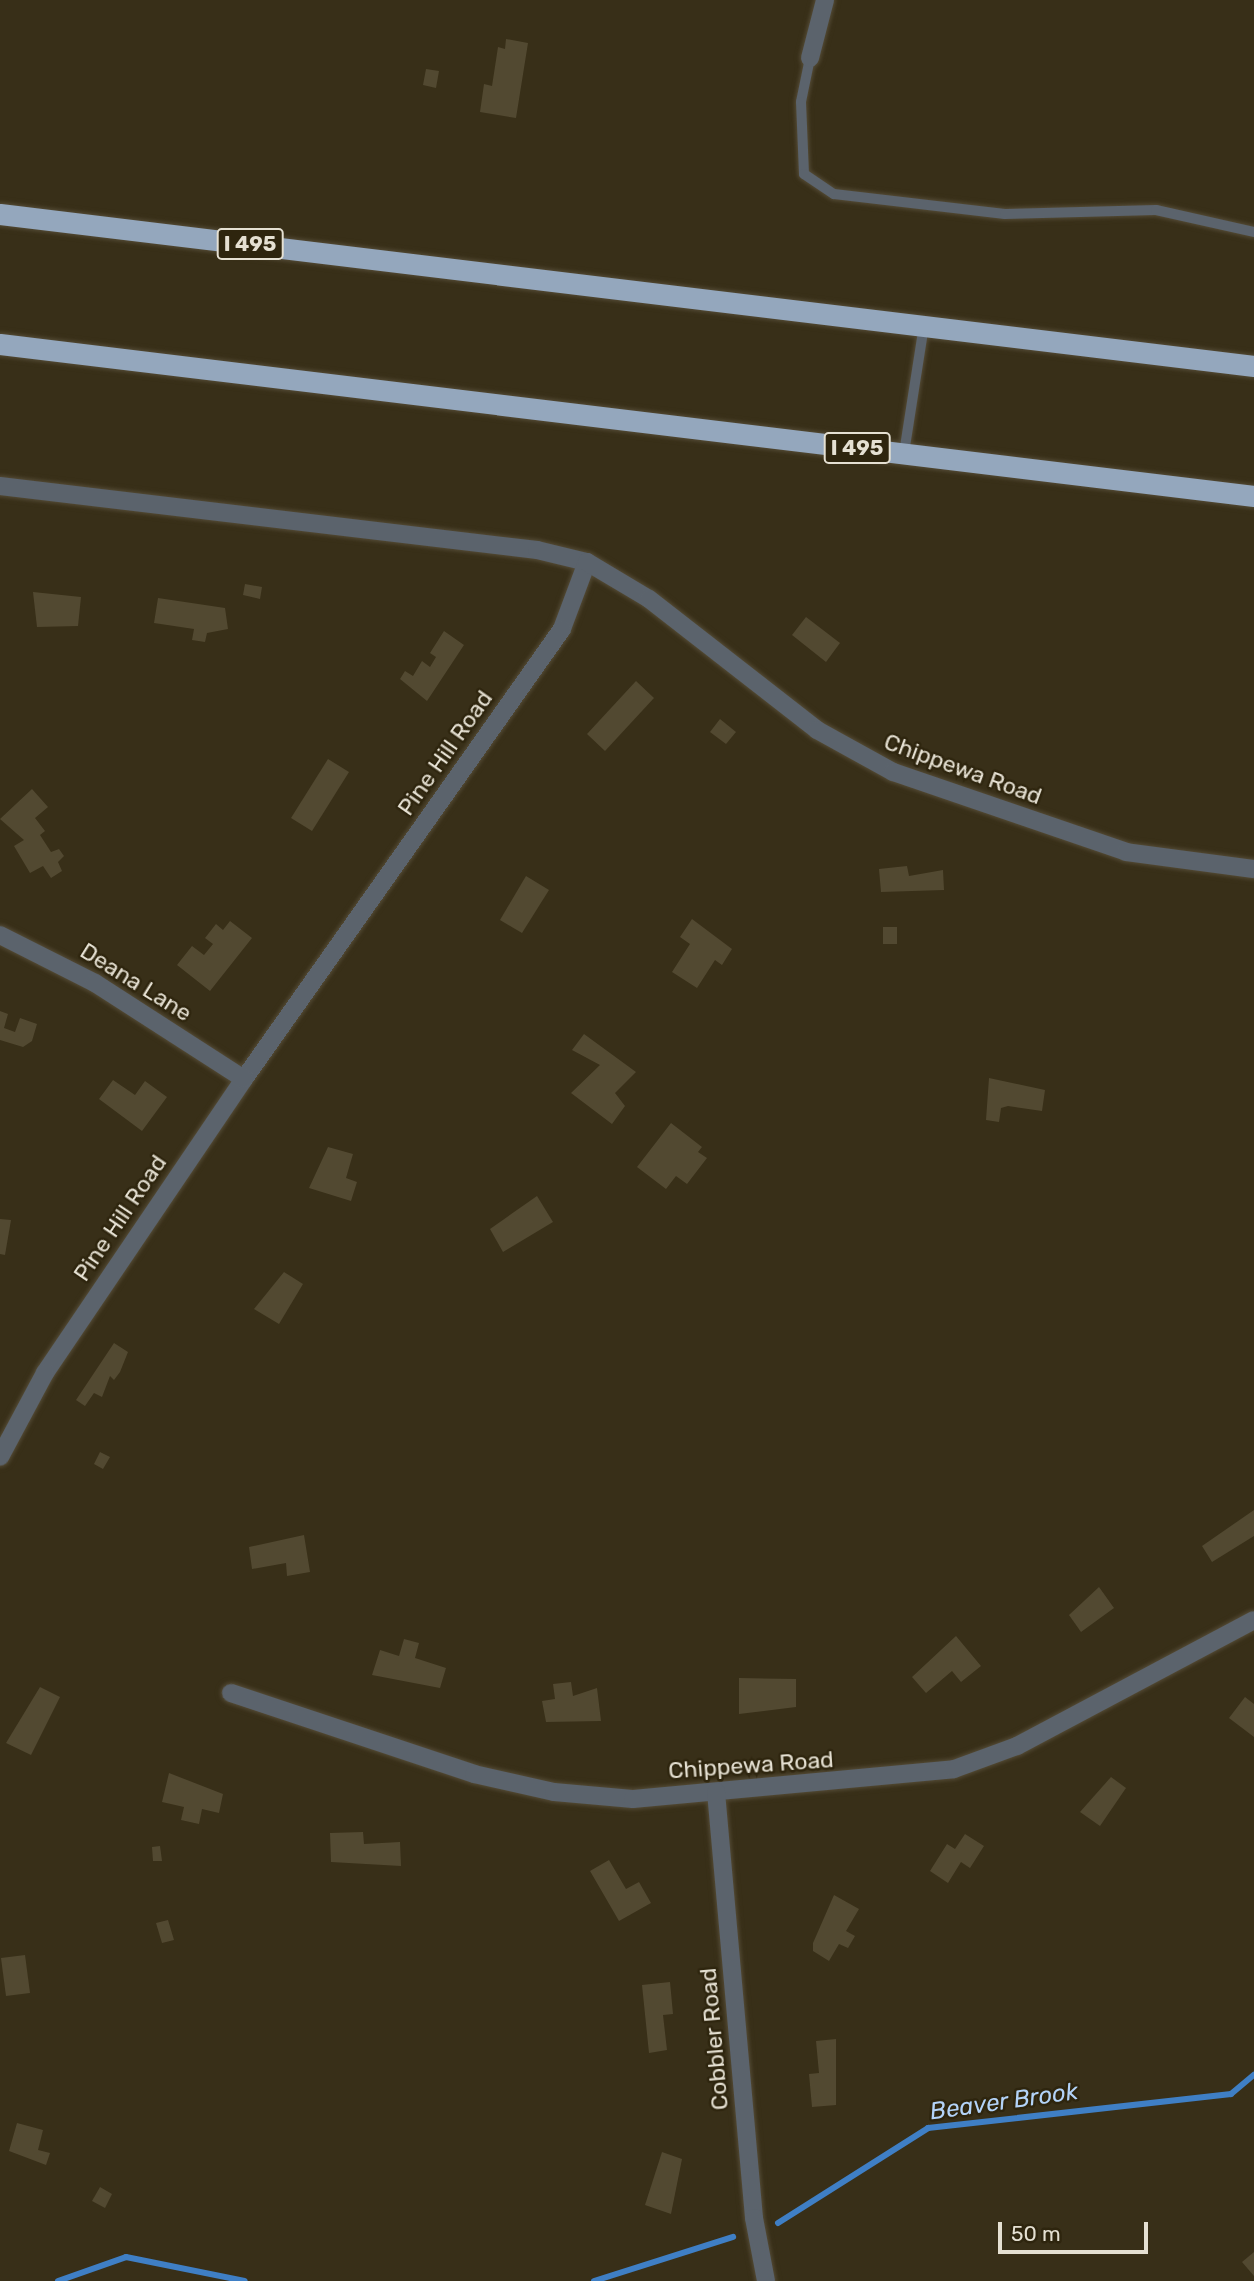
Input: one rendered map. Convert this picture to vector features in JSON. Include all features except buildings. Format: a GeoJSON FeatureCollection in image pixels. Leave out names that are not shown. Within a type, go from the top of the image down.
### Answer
{"type":"FeatureCollection","features":[{"type":"Feature","properties":{"kind":"highway","name":"I 495"},"geometry":{"type":"LineString","coordinates":[[0,214],[925,324],[1254,366]]}},
{"type":"Feature","properties":{"kind":"highway","name":"I 495"},"geometry":{"type":"LineString","coordinates":[[0,344],[1254,496]]}},
{"type":"Feature","properties":{"kind":"street"},"geometry":{"type":"LineString","coordinates":[[810,58],[825,0]]}},
{"type":"Feature","properties":{"kind":"street"},"geometry":{"type":"LineString","coordinates":[[0,486],[537,550],[587,562]]}},
{"type":"Feature","properties":{"kind":"street","name":"Chippewa Road"},"geometry":{"type":"LineString","coordinates":[[587,562],[649,599],[817,730],[893,772],[1126,852],[1254,869]]}},
{"type":"Feature","properties":{"kind":"street","name":"Pine Hill Road"},"geometry":{"type":"LineString","coordinates":[[0,1457],[45,1373],[244,1079],[557,636],[587,562]]}},
{"type":"Feature","properties":{"kind":"street","name":"Deana Lane"},"geometry":{"type":"LineString","coordinates":[[0,934],[95,983],[244,1079]]}},
{"type":"Feature","properties":{"kind":"street","name":"Chippewa Road"},"geometry":{"type":"LineString","coordinates":[[231,1693],[449,1766],[541,1789],[633,1798],[922,1775],[988,1759],[1254,1620]]}},
{"type":"Feature","properties":{"kind":"street","name":"Cobbler Road"},"geometry":{"type":"LineString","coordinates":[[716,1792],[754,2218],[766,2281]]}},
{"type":"Feature","properties":{"kind":"lane"},"geometry":{"type":"LineString","coordinates":[[810,58],[801,103],[804,174],[834,194],[1005,214],[1156,210],[1254,232]]}},
{"type":"Feature","properties":{"kind":"lane"},"geometry":{"type":"LineString","coordinates":[[904,453],[925,324]]}},
{"type":"Feature","properties":{"kind":"waterway","name":"Beaver Brook"},"geometry":{"type":"LineString","coordinates":[[778,2223],[928,2128],[1231,2094],[1254,2075]]}},
{"type":"Feature","properties":{"kind":"waterway","name":"Beaver Brook"},"geometry":{"type":"LineString","coordinates":[[594,2281],[733,2237]]}},
{"type":"Feature","properties":{"kind":"waterway","name":"Beaver Brook"},"geometry":{"type":"LineString","coordinates":[[58,2281],[126,2257],[245,2281]]}}]}
